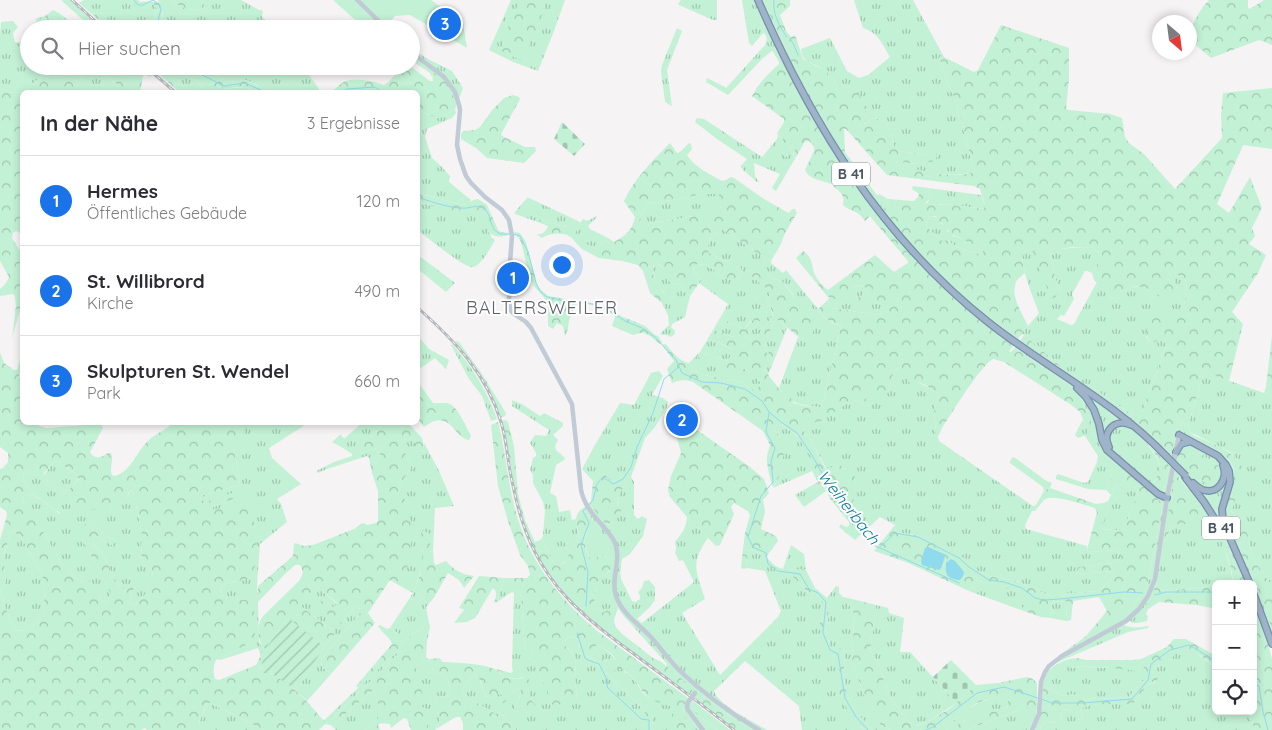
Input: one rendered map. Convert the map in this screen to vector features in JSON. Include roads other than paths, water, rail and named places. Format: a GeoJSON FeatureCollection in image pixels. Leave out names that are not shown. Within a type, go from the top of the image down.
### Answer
{"type":"FeatureCollection","features":[{"type":"Feature","properties":{"kind":"highway","name":"B 41"},"geometry":{"type":"LineString","coordinates":[[758,0],[811,110],[866,196],[906,244],[973,309],[1004,334],[1114,409],[1163,452],[1204,502],[1237,556],[1248,580]]}},
{"type":"Feature","properties":{"kind":"highway"},"geometry":{"type":"LineString","coordinates":[[1058,372],[1080,391],[1089,402],[1097,418],[1102,440],[1107,450],[1158,494],[1168,496]]}},
{"type":"Feature","properties":{"kind":"highway"},"geometry":{"type":"LineString","coordinates":[[1163,452],[1131,425],[1126,423],[1111,427],[1107,434],[1107,443],[1114,453],[1159,491],[1168,496]]}},
{"type":"Feature","properties":{"kind":"highway"},"geometry":{"type":"LineString","coordinates":[[1179,436],[1221,462],[1224,466],[1225,475],[1222,484],[1211,490],[1198,487],[1185,477]]}},
{"type":"Feature","properties":{"kind":"highway"},"geometry":{"type":"LineString","coordinates":[[1179,436],[1218,456],[1229,471],[1230,482],[1222,509],[1223,522],[1248,580]]}},
{"type":"Feature","properties":{"kind":"highway"},"geometry":{"type":"LineString","coordinates":[[1176,452],[1181,444],[1188,442]]}},
{"type":"Feature","properties":{"kind":"highway"},"geometry":{"type":"LineString","coordinates":[[1257,603],[1272,644]]}},
{"type":"Feature","properties":{"kind":"main road"},"geometry":{"type":"LineString","coordinates":[[357,0],[378,20]]}},
{"type":"Feature","properties":{"kind":"main road"},"geometry":{"type":"LineString","coordinates":[[420,59],[448,81],[458,98],[457,145],[463,168],[471,184],[502,210],[508,220],[512,233],[509,276],[510,308],[514,314],[529,325],[572,404],[581,490],[584,500],[588,508],[610,534],[618,553],[614,581],[618,601],[623,609],[670,660],[699,687],[728,711],[759,730]]}},
{"type":"Feature","properties":{"kind":"main road"},"geometry":{"type":"LineString","coordinates":[[1032,730],[1039,714],[1039,693],[1043,677],[1049,666],[1056,660],[1126,621],[1139,610],[1148,596],[1158,565],[1179,436]]}},
{"type":"Feature","properties":{"kind":"main road"},"geometry":{"type":"LineString","coordinates":[[699,687],[687,706],[690,714],[703,730]]}},
{"type":"Feature","properties":{"kind":"water"},"geometry":{"type":"Polygon","coordinates":[[[928,547],[944,554],[945,557],[939,570],[922,565],[921,561],[925,548],[928,547]]]}},
{"type":"Feature","properties":{"kind":"water"},"geometry":{"type":"Polygon","coordinates":[[[951,559],[964,572],[960,580],[952,579],[948,576],[946,563],[951,559]]]}},
{"type":"Feature","properties":{"kind":"waterway"},"geometry":{"type":"LineString","coordinates":[[134,0],[138,5],[143,5],[153,0],[159,4],[161,9],[158,20]]}},
{"type":"Feature","properties":{"kind":"waterway"},"geometry":{"type":"LineString","coordinates":[[774,0],[777,19],[787,37]]}},
{"type":"Feature","properties":{"kind":"waterway"},"geometry":{"type":"LineString","coordinates":[[790,39],[798,55]]}},
{"type":"Feature","properties":{"kind":"waterway"},"geometry":{"type":"LineString","coordinates":[[203,75],[224,86],[245,83],[261,90]]}},
{"type":"Feature","properties":{"kind":"waterway"},"geometry":{"type":"LineString","coordinates":[[345,90],[375,87],[379,90]]}},
{"type":"Feature","properties":{"kind":"waterway"},"geometry":{"type":"LineString","coordinates":[[420,198],[452,207],[481,207],[487,212],[497,232],[509,234]]}},
{"type":"Feature","properties":{"kind":"waterway","name":"Weiherbach"},"geometry":{"type":"LineString","coordinates":[[513,234],[520,236],[528,252],[536,283],[540,291],[547,297],[602,306],[656,338],[676,360],[682,373],[702,382],[721,383],[745,389],[762,401],[769,412],[797,433],[828,484],[843,498],[849,511],[864,530],[871,535],[875,546],[879,548],[895,533],[918,537],[959,558],[989,580],[1004,582],[1022,588],[1035,598],[1044,600],[1124,592],[1143,593]]}},
{"type":"Feature","properties":{"kind":"waterway"},"geometry":{"type":"LineString","coordinates":[[588,506],[593,500],[597,484],[603,477],[613,484],[623,479],[631,467],[637,447],[653,413],[664,379],[679,367]]}},
{"type":"Feature","properties":{"kind":"waterway"},"geometry":{"type":"LineString","coordinates":[[769,413],[766,432],[775,448],[771,461],[773,482],[761,496],[748,537],[753,547],[766,553],[768,564],[778,571],[800,574],[809,589],[818,593],[826,602],[823,633],[830,650],[838,654],[845,698],[856,717],[868,730]]}},
{"type":"Feature","properties":{"kind":"waterway"},"geometry":{"type":"LineString","coordinates":[[586,508],[583,511],[589,523],[581,545],[588,572],[586,606]]}},
{"type":"Feature","properties":{"kind":"waterway"},"geometry":{"type":"LineString","coordinates":[[880,548],[959,583]]}},
{"type":"Feature","properties":{"kind":"waterway","name":"Weiherbach"},"geometry":{"type":"LineString","coordinates":[[1155,595],[1166,592],[1212,592]]}},
{"type":"Feature","properties":{"kind":"waterway"},"geometry":{"type":"LineString","coordinates":[[577,633],[585,658],[599,664],[608,681],[607,687],[641,719],[649,720],[649,730]]}},
{"type":"Feature","properties":{"kind":"waterway"},"geometry":{"type":"LineString","coordinates":[[1041,699],[1052,703],[1132,699],[1148,680],[1151,664],[1170,650],[1189,645],[1212,659]]}},
{"type":"Feature","properties":{"kind":"waterway"},"geometry":{"type":"LineString","coordinates":[[1257,685],[1259,686],[1268,730]]}},
{"type":"Feature","properties":{"kind":"waterway"},"geometry":{"type":"LineString","coordinates":[[926,730],[933,727],[977,693],[1004,687],[1038,698]]}},
{"type":"Feature","properties":{"kind":"railway"},"geometry":{"type":"LineString","coordinates":[[72,0],[94,20]]}},
{"type":"Feature","properties":{"kind":"railway"},"geometry":{"type":"LineString","coordinates":[[155,75],[173,90]]}},
{"type":"Feature","properties":{"kind":"railway"},"geometry":{"type":"LineString","coordinates":[[420,310],[468,359],[495,404],[503,428],[512,483],[521,518],[535,552],[550,577],[572,603],[610,637],[734,730]]}},
{"type":"Feature","properties":{"kind":"place","name":"Skulpturen St. Wendel"},"geometry":{"type":"Point","coordinates":[445,24]}},
{"type":"Feature","properties":{"kind":"place","name":"Hermes"},"geometry":{"type":"Point","coordinates":[513,278]}},
{"type":"Feature","properties":{"kind":"place","name":"St. Willibrord"},"geometry":{"type":"Point","coordinates":[682,420]}},
{"type":"Feature","properties":{"kind":"district","name":"BALTERSWEILER"},"geometry":{"type":"Point","coordinates":[542,308]}}]}
